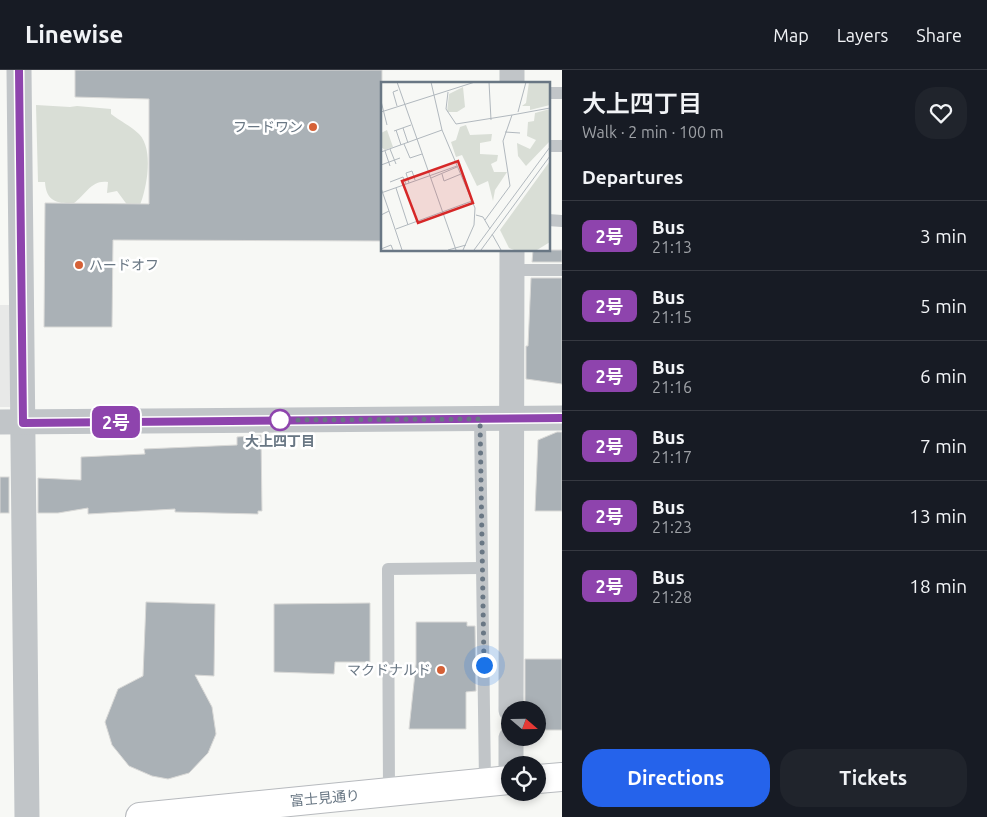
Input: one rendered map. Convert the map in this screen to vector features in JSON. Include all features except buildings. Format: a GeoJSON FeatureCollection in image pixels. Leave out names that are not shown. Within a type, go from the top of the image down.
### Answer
{"type":"FeatureCollection","features":[{"type":"Feature","properties":{"kind":"main road"},"geometry":{"type":"LineString","coordinates":[[546,778],[562,777]]}},
{"type":"Feature","properties":{"kind":"main road","name":"富士見通り"},"geometry":{"type":"LineString","coordinates":[[140,817],[498,782]]}},
{"type":"Feature","properties":{"kind":"street"},"geometry":{"type":"LineString","coordinates":[[19,70],[12,422],[27,817]]}},
{"type":"Feature","properties":{"kind":"street"},"geometry":{"type":"LineString","coordinates":[[511,701],[512,260]]}},
{"type":"Feature","properties":{"kind":"street"},"geometry":{"type":"LineString","coordinates":[[12,422],[562,418]]}},
{"type":"Feature","properties":{"kind":"lane"},"geometry":{"type":"LineString","coordinates":[[512,260],[562,270]]}},
{"type":"Feature","properties":{"kind":"lane"},"geometry":{"type":"LineString","coordinates":[[480,419],[482,568],[498,782]]}},
{"type":"Feature","properties":{"kind":"lane"},"geometry":{"type":"LineString","coordinates":[[389,792],[388,569],[482,568]]}},
{"type":"Feature","properties":{"kind":"shaded area"},"geometry":{"type":"Polygon","coordinates":[[[36,105],[111,109],[111,114],[133,128],[144,141],[148,159],[147,179],[140,205],[128,206],[117,191],[107,193],[108,182],[93,185],[74,203],[58,202],[50,197],[45,182],[38,182],[36,105]]]}},
{"type":"Feature","properties":{"kind":"shaded area"},"geometry":{"type":"Polygon","coordinates":[[[0,305],[11,305],[10,407],[0,407],[0,305]]]}},
{"type":"Feature","properties":{"kind":"bus line","name":"2号"},"geometry":{"type":"LineString","coordinates":[[19,70],[23,423],[562,418]]}},
{"type":"Feature","properties":{"kind":"place","name":"フードワン"},"geometry":{"type":"Point","coordinates":[313,127]}},
{"type":"Feature","properties":{"kind":"place","name":"ハードオフ"},"geometry":{"type":"Point","coordinates":[79,265]}},
{"type":"Feature","properties":{"kind":"place","name":"大上四丁目"},"geometry":{"type":"Point","coordinates":[280,420]}},
{"type":"Feature","properties":{"kind":"place","name":"マクドナルド"},"geometry":{"type":"Point","coordinates":[441,670]}},
{"type":"Feature","properties":{"kind":"route"},"geometry":{"type":"LineString","coordinates":[[280,420],[480,419],[484,665]]}}]}
